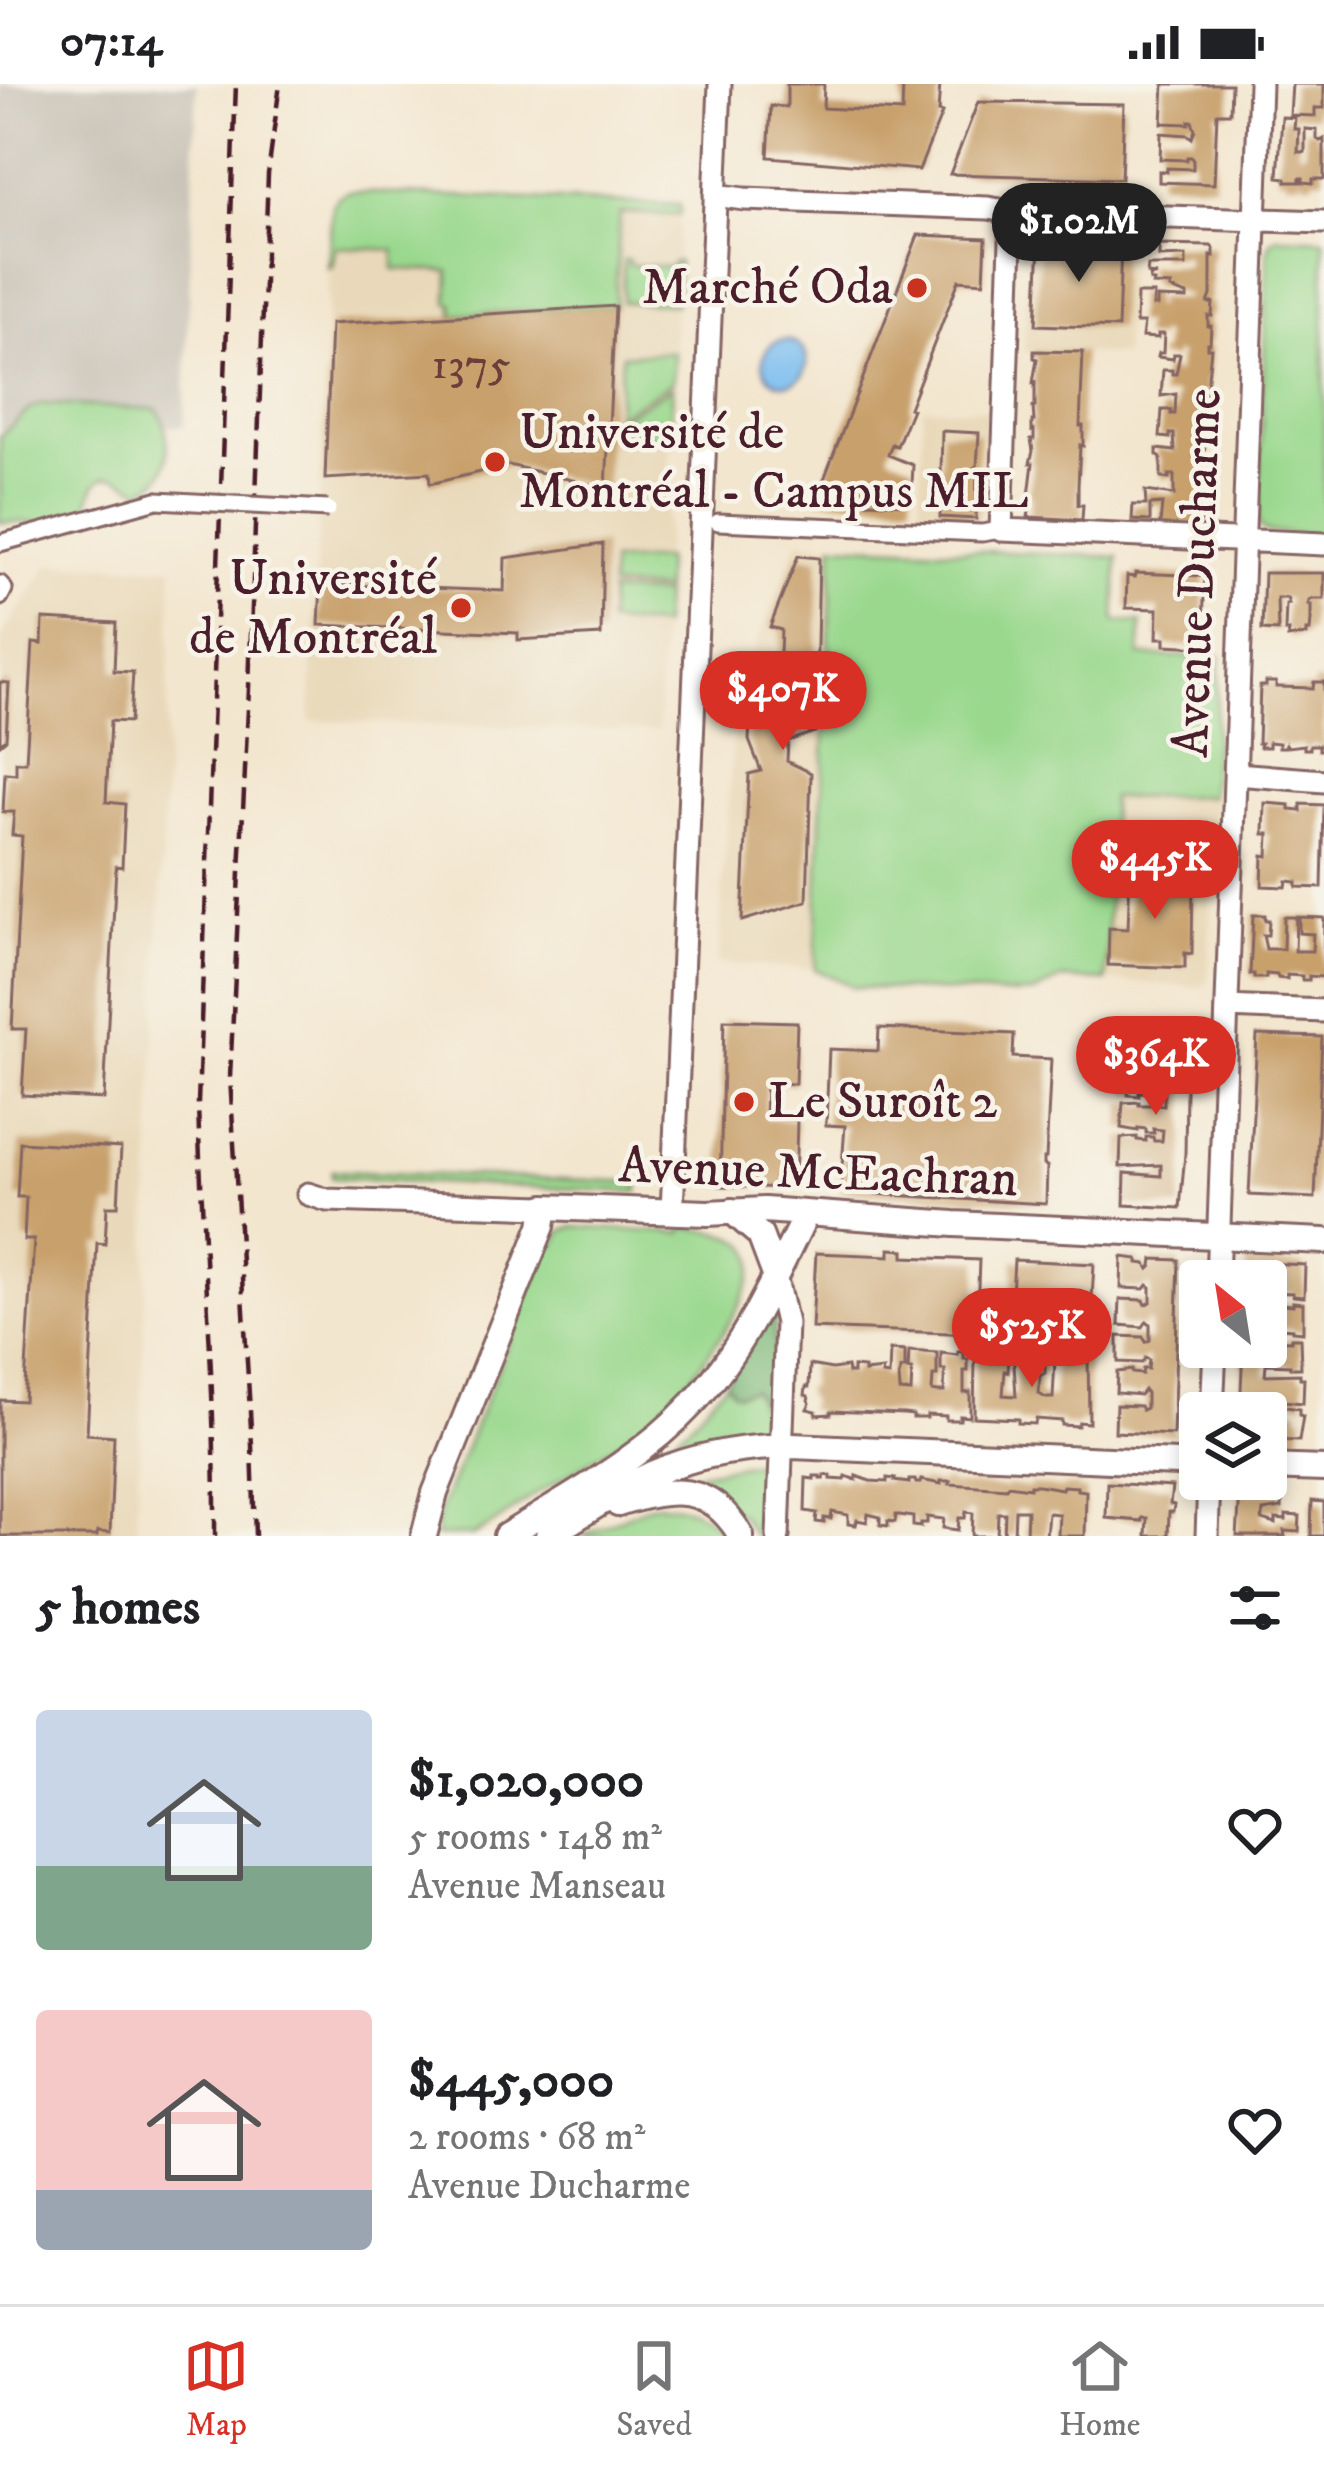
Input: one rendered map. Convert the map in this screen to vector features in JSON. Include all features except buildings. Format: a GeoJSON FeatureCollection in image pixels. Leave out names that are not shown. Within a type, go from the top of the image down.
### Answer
{"type":"FeatureCollection","features":[{"type":"Feature","properties":{"kind":"street"},"geometry":{"type":"LineString","coordinates":[[672,1212],[720,84]]}},
{"type":"Feature","properties":{"kind":"street","name":"Avenue Ducharme"},"geometry":{"type":"LineString","coordinates":[[1218,1260],[1260,84]]}},
{"type":"Feature","properties":{"kind":"street"},"geometry":{"type":"LineString","coordinates":[[715,195],[1012,212],[1324,222]]}},
{"type":"Feature","properties":{"kind":"street"},"geometry":{"type":"LineString","coordinates":[[1001,530],[1012,212]]}},
{"type":"Feature","properties":{"kind":"street"},"geometry":{"type":"LineString","coordinates":[[0,543],[157,500],[328,509]]}},
{"type":"Feature","properties":{"kind":"street"},"geometry":{"type":"LineString","coordinates":[[718,522],[1324,544]]}},
{"type":"Feature","properties":{"kind":"street"},"geometry":{"type":"LineString","coordinates":[[0,584],[4,589],[0,597]]}},
{"type":"Feature","properties":{"kind":"street"},"geometry":{"type":"LineString","coordinates":[[1236,774],[1324,781]]}},
{"type":"Feature","properties":{"kind":"street"},"geometry":{"type":"LineString","coordinates":[[1228,1007],[1324,1011]]}},
{"type":"Feature","properties":{"kind":"street","name":"Avenue McEachran"},"geometry":{"type":"LineString","coordinates":[[308,1194],[327,1199],[672,1212],[764,1210],[1324,1241]]}},
{"type":"Feature","properties":{"kind":"street"},"geometry":{"type":"LineString","coordinates":[[424,1536],[435,1493],[542,1226],[545,1207]]}},
{"type":"Feature","properties":{"kind":"street"},"geometry":{"type":"LineString","coordinates":[[732,1211],[760,1235],[786,1323],[778,1536]]}},
{"type":"Feature","properties":{"kind":"street"},"geometry":{"type":"LineString","coordinates":[[548,1536],[565,1513],[689,1408],[725,1363],[806,1214]]}},
{"type":"Feature","properties":{"kind":"street"},"geometry":{"type":"LineString","coordinates":[[506,1536],[677,1464],[728,1451],[782,1446],[1179,1463]]}},
{"type":"Feature","properties":{"kind":"street"},"geometry":{"type":"LineString","coordinates":[[1287,1468],[1324,1469]]}},
{"type":"Feature","properties":{"kind":"street"},"geometry":{"type":"LineString","coordinates":[[565,1513],[680,1492],[716,1505],[741,1536]]}},
{"type":"Feature","properties":{"kind":"street"},"geometry":{"type":"LineString","coordinates":[[1207,1536],[1208,1500]]}},
{"type":"Feature","properties":{"kind":"shaded area"},"geometry":{"type":"Polygon","coordinates":[[[0,84],[197,84],[184,426],[0,430],[0,84]]]}},
{"type":"Feature","properties":{"kind":"shaded area","name":"Université de Montréal - Campus MIL"},"geometry":{"type":"Polygon","coordinates":[[[346,192],[680,205],[658,731],[310,721],[331,211],[346,192]]]}},
{"type":"Feature","properties":{"kind":"shaded area"},"geometry":{"type":"Polygon","coordinates":[[[1040,228],[1129,231],[1123,355],[1024,351],[1029,238],[1040,228]]]}},
{"type":"Feature","properties":{"kind":"shaded area"},"geometry":{"type":"Polygon","coordinates":[[[923,407],[987,410],[985,508],[979,518],[920,516],[923,407]]]}},
{"type":"Feature","properties":{"kind":"shaded area"},"geometry":{"type":"Polygon","coordinates":[[[798,542],[833,544],[815,969],[718,963],[736,695],[798,542]]]}},
{"type":"Feature","properties":{"kind":"shaded area"},"geometry":{"type":"Polygon","coordinates":[[[50,564],[173,567],[136,1536],[0,1536],[0,639],[50,564]]]}},
{"type":"Feature","properties":{"kind":"shaded area"},"geometry":{"type":"Polygon","coordinates":[[[1215,796],[1208,982],[1202,987],[1106,981],[1111,797],[1215,796]]]}},
{"type":"Feature","properties":{"kind":"green space"},"geometry":{"type":"Polygon","coordinates":[[[346,192],[680,205],[680,215],[620,213],[615,306],[453,315],[453,304],[448,303],[449,271],[394,269],[394,250],[335,247],[333,266],[328,268],[332,206],[346,192]]]}},
{"type":"Feature","properties":{"kind":"green space"},"geometry":{"type":"Polygon","coordinates":[[[1278,237],[1324,239],[1324,535],[1266,532],[1258,525],[1268,249],[1278,237]]]}},
{"type":"Feature","properties":{"kind":"green space"},"geometry":{"type":"Polygon","coordinates":[[[624,260],[630,265],[671,267],[678,262],[676,304],[622,302],[624,260]]]}},
{"type":"Feature","properties":{"kind":"green space"},"geometry":{"type":"Polygon","coordinates":[[[674,352],[673,382],[616,416],[622,355],[674,352]]]}},
{"type":"Feature","properties":{"kind":"green space"},"geometry":{"type":"Polygon","coordinates":[[[673,387],[670,441],[614,428],[615,421],[673,387]]]}},
{"type":"Feature","properties":{"kind":"green space"},"geometry":{"type":"Polygon","coordinates":[[[41,404],[156,409],[167,438],[163,474],[141,490],[118,478],[101,479],[84,512],[44,523],[0,522],[0,436],[41,404]]]}},
{"type":"Feature","properties":{"kind":"green space"},"geometry":{"type":"Polygon","coordinates":[[[833,544],[1118,557],[1115,621],[1141,623],[1140,656],[1220,657],[1211,796],[1111,798],[1106,981],[1061,979],[1034,993],[998,994],[854,987],[815,969],[833,544]]]}},
{"type":"Feature","properties":{"kind":"green space"},"geometry":{"type":"Polygon","coordinates":[[[665,559],[664,590],[610,587],[611,562],[665,559]]]}},
{"type":"Feature","properties":{"kind":"green space"},"geometry":{"type":"Polygon","coordinates":[[[610,592],[664,594],[662,626],[608,623],[610,592]]]}},
{"type":"Feature","properties":{"kind":"green space"},"geometry":{"type":"Polygon","coordinates":[[[332,1171],[639,1182],[638,1192],[332,1178],[332,1171]]]}},
{"type":"Feature","properties":{"kind":"green space"},"geometry":{"type":"Polygon","coordinates":[[[573,1227],[709,1231],[745,1244],[753,1264],[739,1305],[696,1371],[638,1428],[480,1532],[436,1536],[439,1513],[549,1245],[573,1227]]]}},
{"type":"Feature","properties":{"kind":"green space"},"geometry":{"type":"Polygon","coordinates":[[[765,1317],[775,1317],[775,1420],[770,1422],[763,1417],[752,1389],[738,1394],[726,1382],[765,1317]]]}},
{"type":"Feature","properties":{"kind":"green space"},"geometry":{"type":"Polygon","coordinates":[[[726,1382],[732,1391],[752,1388],[762,1409],[775,1420],[775,1436],[642,1471],[639,1466],[688,1426],[726,1382]]]}},
{"type":"Feature","properties":{"kind":"green space"},"geometry":{"type":"Polygon","coordinates":[[[763,1461],[774,1464],[766,1536],[754,1536],[741,1515],[674,1481],[705,1472],[763,1461]]]}},
{"type":"Feature","properties":{"kind":"green space"},"geometry":{"type":"Polygon","coordinates":[[[651,1505],[697,1512],[725,1536],[581,1536],[651,1505]]]}},
{"type":"Feature","properties":{"kind":"water"},"geometry":{"type":"Polygon","coordinates":[[[785,340],[801,346],[807,362],[801,378],[785,384],[769,378],[763,362],[769,346],[785,340]]]}},
{"type":"Feature","properties":{"kind":"railway"},"geometry":{"type":"LineString","coordinates":[[215,1536],[198,1103],[236,84]]}},
{"type":"Feature","properties":{"kind":"railway"},"geometry":{"type":"LineString","coordinates":[[255,1536],[230,1077],[268,174],[280,84]]}},
{"type":"Feature","properties":{"kind":"place","name":"Marché Oda"},"geometry":{"type":"Point","coordinates":[917,288]}},
{"type":"Feature","properties":{"kind":"place","name":"Université de Montréal - Campus MIL"},"geometry":{"type":"Point","coordinates":[495,462]}},
{"type":"Feature","properties":{"kind":"place","name":"Université de Montréal"},"geometry":{"type":"Point","coordinates":[461,608]}},
{"type":"Feature","properties":{"kind":"place","name":"Le Suroît 2"},"geometry":{"type":"Point","coordinates":[744,1102]}}]}
